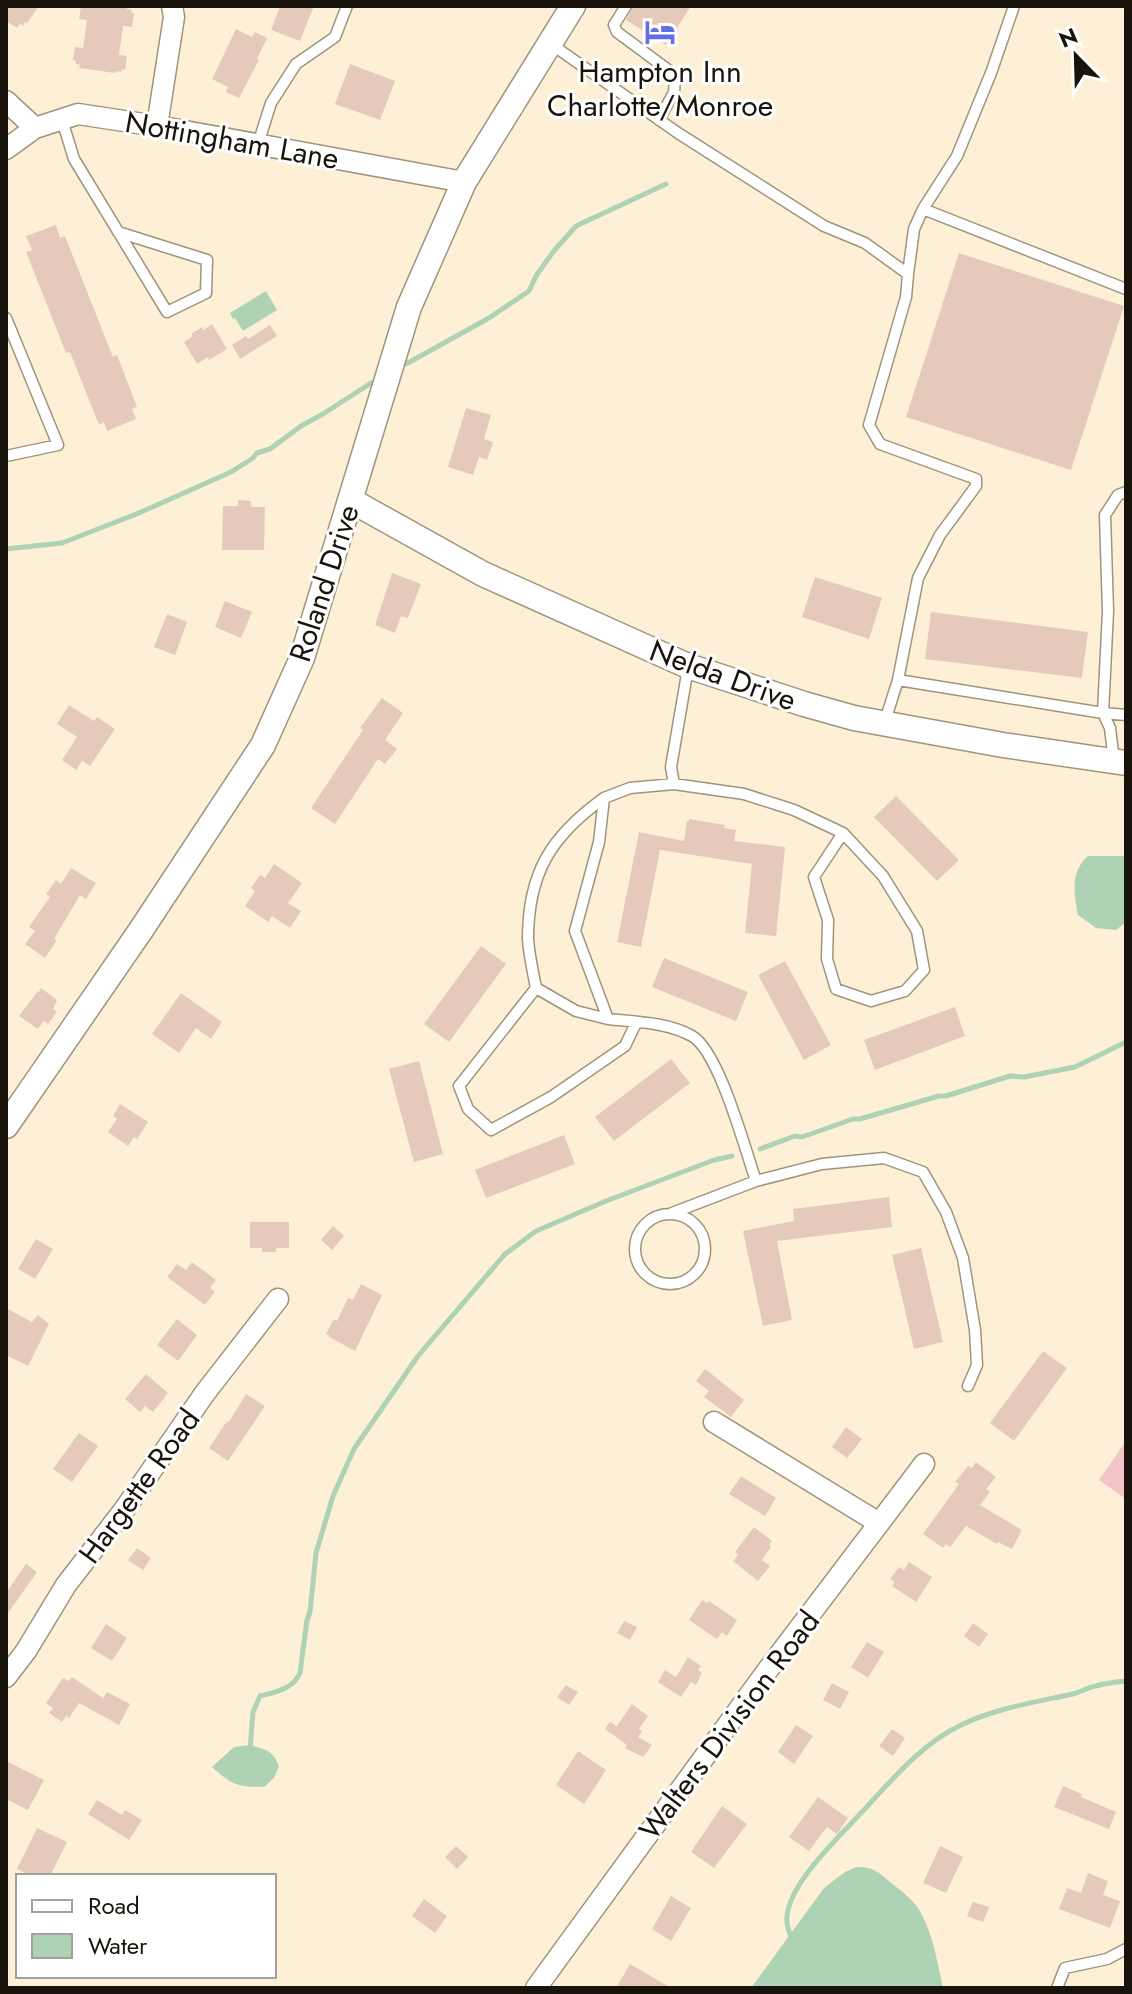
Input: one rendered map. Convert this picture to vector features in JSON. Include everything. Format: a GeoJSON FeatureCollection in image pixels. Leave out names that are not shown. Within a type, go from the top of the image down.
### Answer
{"type":"FeatureCollection","features":[{"type":"Feature","properties":{"kind":"street"},"geometry":{"type":"LineString","coordinates":[[157,126],[174,17],[172,6]]}},
{"type":"Feature","properties":{"kind":"street","name":"Roland Drive"},"geometry":{"type":"LineString","coordinates":[[6,1126],[263,745],[302,658],[409,307],[428,260],[464,182],[573,6]]}},
{"type":"Feature","properties":{"kind":"street"},"geometry":{"type":"LineString","coordinates":[[6,101],[35,128]]}},
{"type":"Feature","properties":{"kind":"street","name":"Nottingham Lane"},"geometry":{"type":"LineString","coordinates":[[6,149],[35,128],[78,114],[464,182]]}},
{"type":"Feature","properties":{"kind":"street","name":"Nelda Drive"},"geometry":{"type":"LineString","coordinates":[[350,500],[483,574],[688,666],[854,718],[1120,762]]}},
{"type":"Feature","properties":{"kind":"street","name":"Hargette Road"},"geometry":{"type":"LineString","coordinates":[[6,1677],[26,1651],[66,1585],[124,1510],[205,1393],[278,1299]]}},
{"type":"Feature","properties":{"kind":"street"},"geometry":{"type":"LineString","coordinates":[[714,1422],[879,1523]]}},
{"type":"Feature","properties":{"kind":"street","name":"Walters Division Road"},"geometry":{"type":"LineString","coordinates":[[536,1988],[767,1671],[924,1464]]}},
{"type":"Feature","properties":{"kind":"lane"},"geometry":{"type":"LineString","coordinates":[[258,144],[271,103],[296,64],[335,37],[347,6]]}},
{"type":"Feature","properties":{"kind":"lane"},"geometry":{"type":"LineString","coordinates":[[626,6],[614,25],[617,32],[675,78],[674,92],[659,120]]}},
{"type":"Feature","properties":{"kind":"lane"},"geometry":{"type":"LineString","coordinates":[[884,724],[898,680],[918,578],[940,535],[976,486],[976,479],[880,444],[869,425],[906,297],[914,229],[957,156],[1014,6]]}},
{"type":"Feature","properties":{"kind":"lane"},"geometry":{"type":"LineString","coordinates":[[549,43],[659,120],[824,226],[865,243],[908,274]]}},
{"type":"Feature","properties":{"kind":"lane"},"geometry":{"type":"LineString","coordinates":[[62,120],[74,159],[118,232],[167,312],[206,293],[207,260],[118,232]]}},
{"type":"Feature","properties":{"kind":"lane"},"geometry":{"type":"LineString","coordinates":[[923,209],[1126,289]]}},
{"type":"Feature","properties":{"kind":"lane"},"geometry":{"type":"LineString","coordinates":[[6,318],[58,445],[6,456]]}},
{"type":"Feature","properties":{"kind":"lane"},"geometry":{"type":"LineString","coordinates":[[1120,762],[1103,713],[1108,611],[1105,515],[1118,495],[1126,492]]}},
{"type":"Feature","properties":{"kind":"lane"},"geometry":{"type":"LineString","coordinates":[[674,784],[671,767],[688,666]]}},
{"type":"Feature","properties":{"kind":"lane"},"geometry":{"type":"LineString","coordinates":[[898,680],[1126,715]]}},
{"type":"Feature","properties":{"kind":"lane"},"geometry":{"type":"LineString","coordinates":[[636,1023],[625,1046],[551,1097],[491,1130],[468,1109],[459,1086],[536,988],[528,941],[529,926],[531,897],[545,857],[584,812],[604,798],[630,788],[674,784],[744,794],[794,810],[843,833],[883,876],[917,931],[924,970],[905,991],[871,1001],[836,989],[827,959],[828,920],[814,877],[843,833]]}},
{"type":"Feature","properties":{"kind":"lane"},"geometry":{"type":"LineString","coordinates":[[604,798],[599,842],[575,931],[608,1019]]}},
{"type":"Feature","properties":{"kind":"lane"},"geometry":{"type":"LineString","coordinates":[[536,988],[576,1011],[608,1019],[671,1027],[695,1038],[714,1062],[756,1181]]}},
{"type":"Feature","properties":{"kind":"lane"},"geometry":{"type":"LineString","coordinates":[[669,1214],[692,1221],[705,1242],[702,1266],[684,1282],[672,1285],[661,1284],[642,1272],[634,1251],[641,1229],[658,1216],[756,1181],[822,1164],[884,1158],[923,1172],[946,1212],[963,1258],[975,1330],[977,1365],[968,1386]]}},
{"type":"Feature","properties":{"kind":"lane"},"geometry":{"type":"LineString","coordinates":[[1057,1988],[1065,1968],[1107,1959],[1126,1949]]}},
{"type":"Feature","properties":{"kind":"shaded area"},"geometry":{"type":"Polygon","coordinates":[[[1126,1441],[1126,1499],[1099,1480],[1126,1441]]]}},
{"type":"Feature","properties":{"kind":"water"},"geometry":{"type":"Polygon","coordinates":[[[266,291],[277,310],[243,331],[230,313],[266,291]]]}},
{"type":"Feature","properties":{"kind":"water"},"geometry":{"type":"Polygon","coordinates":[[[1088,856],[1126,856],[1126,922],[1116,930],[1096,928],[1078,915],[1076,876],[1088,856]]]}},
{"type":"Feature","properties":{"kind":"water"},"geometry":{"type":"Polygon","coordinates":[[[250,1745],[271,1753],[279,1766],[274,1778],[264,1787],[235,1784],[212,1767],[234,1747],[250,1745]]]}},
{"type":"Feature","properties":{"kind":"water"},"geometry":{"type":"Polygon","coordinates":[[[856,1867],[878,1873],[918,1908],[931,1937],[943,1988],[751,1988],[824,1888],[856,1867]]]}},
{"type":"Feature","properties":{"kind":"building"},"geometry":{"type":"Polygon","coordinates":[[[6,6],[39,6],[27,23],[17,28],[6,21],[6,6]]]}},
{"type":"Feature","properties":{"kind":"building"},"geometry":{"type":"Polygon","coordinates":[[[81,6],[127,6],[132,10],[132,27],[123,26],[119,55],[127,56],[125,70],[115,73],[79,68],[80,65],[73,60],[75,47],[83,48],[87,20],[79,19],[81,6]]]}},
{"type":"Feature","properties":{"kind":"building"},"geometry":{"type":"Polygon","coordinates":[[[280,6],[314,6],[300,41],[271,30],[280,6]]]}},
{"type":"Feature","properties":{"kind":"building","name":"Hampton Inn Charlotte/Monroe"},"geometry":{"type":"Polygon","coordinates":[[[634,6],[691,6],[666,45],[626,20],[634,6]]]}},
{"type":"Feature","properties":{"kind":"building"},"geometry":{"type":"Polygon","coordinates":[[[236,29],[252,37],[255,32],[267,38],[239,98],[226,92],[228,87],[212,79],[236,29]]]}},
{"type":"Feature","properties":{"kind":"building"},"geometry":{"type":"Polygon","coordinates":[[[350,64],[395,81],[380,120],[335,104],[350,64]]]}},
{"type":"Feature","properties":{"kind":"building"},"geometry":{"type":"Polygon","coordinates":[[[56,225],[60,238],[65,236],[113,357],[117,355],[137,407],[132,409],[136,419],[107,431],[104,422],[99,425],[70,352],[66,353],[26,252],[32,250],[26,236],[56,225]]]}},
{"type":"Feature","properties":{"kind":"building"},"geometry":{"type":"Polygon","coordinates":[[[959,253],[1124,306],[1071,470],[906,417],[959,253]]]}},
{"type":"Feature","properties":{"kind":"building"},"geometry":{"type":"Polygon","coordinates":[[[212,324],[227,349],[197,364],[184,342],[193,336],[191,334],[212,324]]]}},
{"type":"Feature","properties":{"kind":"building"},"geometry":{"type":"Polygon","coordinates":[[[270,325],[277,336],[240,359],[232,345],[270,325]]]}},
{"type":"Feature","properties":{"kind":"building"},"geometry":{"type":"Polygon","coordinates":[[[466,408],[491,415],[484,439],[493,442],[487,460],[479,457],[473,475],[448,467],[466,408]]]}},
{"type":"Feature","properties":{"kind":"building"},"geometry":{"type":"Polygon","coordinates":[[[238,500],[251,501],[251,507],[265,507],[264,550],[222,550],[223,506],[238,506],[238,500]]]}},
{"type":"Feature","properties":{"kind":"building"},"geometry":{"type":"Polygon","coordinates":[[[392,573],[421,584],[408,618],[401,616],[395,633],[375,625],[392,573]]]}},
{"type":"Feature","properties":{"kind":"building"},"geometry":{"type":"Polygon","coordinates":[[[815,577],[882,598],[869,639],[802,617],[815,577]]]}},
{"type":"Feature","properties":{"kind":"building"},"geometry":{"type":"Polygon","coordinates":[[[225,601],[252,612],[241,638],[215,627],[225,601]]]}},
{"type":"Feature","properties":{"kind":"building"},"geometry":{"type":"Polygon","coordinates":[[[931,612],[1088,632],[1082,678],[925,659],[931,612]]]}},
{"type":"Feature","properties":{"kind":"building"},"geometry":{"type":"Polygon","coordinates":[[[167,614],[187,622],[175,655],[154,647],[167,614]]]}},
{"type":"Feature","properties":{"kind":"building"},"geometry":{"type":"Polygon","coordinates":[[[382,698],[403,713],[385,740],[397,749],[385,764],[378,759],[335,824],[311,808],[382,698]]]}},
{"type":"Feature","properties":{"kind":"building"},"geometry":{"type":"Polygon","coordinates":[[[69,705],[94,721],[97,717],[115,729],[90,766],[82,761],[76,770],[62,760],[77,737],[57,724],[69,705]]]}},
{"type":"Feature","properties":{"kind":"building"},"geometry":{"type":"Polygon","coordinates":[[[896,796],[959,860],[937,881],[874,817],[896,796]]]}},
{"type":"Feature","properties":{"kind":"building"},"geometry":{"type":"Polygon","coordinates":[[[689,819],[736,830],[734,841],[785,847],[776,936],[745,933],[752,864],[660,850],[641,947],[617,942],[639,832],[684,841],[689,819]]]}},
{"type":"Feature","properties":{"kind":"building"},"geometry":{"type":"Polygon","coordinates":[[[274,864],[302,883],[288,903],[301,911],[290,928],[272,916],[268,922],[245,906],[255,891],[251,888],[260,875],[265,878],[274,864]]]}},
{"type":"Feature","properties":{"kind":"building"},"geometry":{"type":"Polygon","coordinates":[[[71,868],[96,883],[86,899],[80,895],[45,958],[25,944],[35,931],[29,927],[50,897],[46,894],[56,880],[61,884],[71,868]]]}},
{"type":"Feature","properties":{"kind":"building"},"geometry":{"type":"Polygon","coordinates":[[[481,946],[506,964],[449,1042],[424,1024],[481,946]]]}},
{"type":"Feature","properties":{"kind":"building"},"geometry":{"type":"Polygon","coordinates":[[[664,958],[748,992],[736,1021],[652,987],[664,958]]]}},
{"type":"Feature","properties":{"kind":"building"},"geometry":{"type":"Polygon","coordinates":[[[785,961],[831,1045],[804,1060],[758,975],[785,961]]]}},
{"type":"Feature","properties":{"kind":"building"},"geometry":{"type":"Polygon","coordinates":[[[41,988],[57,1000],[53,1009],[57,1012],[48,1024],[44,1021],[38,1029],[19,1016],[41,988]]]}},
{"type":"Feature","properties":{"kind":"building"},"geometry":{"type":"Polygon","coordinates":[[[181,993],[222,1022],[211,1039],[196,1028],[179,1053],[152,1034],[181,993]]]}},
{"type":"Feature","properties":{"kind":"building"},"geometry":{"type":"Polygon","coordinates":[[[955,1007],[965,1036],[875,1070],[864,1040],[955,1007]]]}},
{"type":"Feature","properties":{"kind":"building"},"geometry":{"type":"Polygon","coordinates":[[[671,1059],[690,1083],[614,1141],[595,1117],[671,1059]]]}},
{"type":"Feature","properties":{"kind":"building"},"geometry":{"type":"Polygon","coordinates":[[[419,1061],[443,1154],[414,1162],[389,1069],[419,1061]]]}},
{"type":"Feature","properties":{"kind":"building"},"geometry":{"type":"Polygon","coordinates":[[[120,1104],[148,1122],[137,1139],[134,1137],[128,1146],[108,1132],[117,1119],[113,1116],[120,1104]]]}},
{"type":"Feature","properties":{"kind":"building"},"geometry":{"type":"Polygon","coordinates":[[[564,1135],[575,1164],[486,1198],[475,1170],[564,1135]]]}},
{"type":"Feature","properties":{"kind":"building"},"geometry":{"type":"Polygon","coordinates":[[[889,1197],[892,1227],[777,1241],[792,1320],[763,1326],[743,1231],[794,1221],[793,1209],[889,1197]]]}},
{"type":"Feature","properties":{"kind":"building"},"geometry":{"type":"Polygon","coordinates":[[[250,1222],[289,1222],[289,1248],[262,1252],[262,1248],[250,1248],[250,1222]]]}},
{"type":"Feature","properties":{"kind":"building"},"geometry":{"type":"Polygon","coordinates":[[[333,1226],[344,1236],[332,1250],[321,1240],[333,1226]]]}},
{"type":"Feature","properties":{"kind":"building"},"geometry":{"type":"Polygon","coordinates":[[[36,1239],[53,1249],[35,1279],[18,1269],[36,1239]]]}},
{"type":"Feature","properties":{"kind":"building"},"geometry":{"type":"Polygon","coordinates":[[[921,1248],[943,1342],[914,1349],[892,1255],[921,1248]]]}},
{"type":"Feature","properties":{"kind":"building"},"geometry":{"type":"Polygon","coordinates":[[[192,1262],[216,1280],[210,1288],[215,1292],[205,1305],[167,1277],[177,1264],[186,1270],[192,1262]]]}},
{"type":"Feature","properties":{"kind":"building"},"geometry":{"type":"Polygon","coordinates":[[[361,1284],[382,1295],[355,1351],[326,1334],[334,1319],[337,1321],[348,1298],[353,1300],[361,1284]]]}},
{"type":"Feature","properties":{"kind":"building"},"geometry":{"type":"Polygon","coordinates":[[[6,1308],[32,1322],[38,1315],[49,1324],[28,1366],[6,1355],[6,1308]]]}},
{"type":"Feature","properties":{"kind":"building"},"geometry":{"type":"Polygon","coordinates":[[[177,1319],[197,1335],[178,1361],[157,1345],[177,1319]]]}},
{"type":"Feature","properties":{"kind":"building"},"geometry":{"type":"Polygon","coordinates":[[[1043,1351],[1067,1368],[1014,1441],[990,1423],[1043,1351]]]}},
{"type":"Feature","properties":{"kind":"building"},"geometry":{"type":"Polygon","coordinates":[[[705,1369],[744,1400],[731,1417],[704,1397],[709,1391],[696,1381],[705,1369]]]}},
{"type":"Feature","properties":{"kind":"building"},"geometry":{"type":"Polygon","coordinates":[[[146,1374],[168,1393],[153,1412],[145,1406],[140,1412],[125,1399],[146,1374]]]}},
{"type":"Feature","properties":{"kind":"building"},"geometry":{"type":"Polygon","coordinates":[[[246,1394],[265,1406],[228,1461],[209,1448],[246,1394]]]}},
{"type":"Feature","properties":{"kind":"building"},"geometry":{"type":"Polygon","coordinates":[[[846,1427],[862,1439],[847,1458],[832,1447],[846,1427]]]}},
{"type":"Feature","properties":{"kind":"building"},"geometry":{"type":"Polygon","coordinates":[[[79,1433],[98,1446],[72,1482],[53,1469],[79,1433]]]}},
{"type":"Feature","properties":{"kind":"building"},"geometry":{"type":"Polygon","coordinates":[[[976,1462],[996,1477],[986,1489],[990,1492],[980,1505],[1022,1530],[1012,1549],[966,1526],[950,1547],[946,1544],[943,1548],[923,1534],[959,1484],[955,1482],[968,1466],[972,1468],[976,1462]]]}},
{"type":"Feature","properties":{"kind":"building"},"geometry":{"type":"Polygon","coordinates":[[[741,1476],[776,1498],[765,1516],[729,1494],[741,1476]]]}},
{"type":"Feature","properties":{"kind":"building"},"geometry":{"type":"Polygon","coordinates":[[[754,1527],[772,1541],[762,1560],[770,1566],[758,1581],[733,1561],[738,1555],[735,1552],[754,1527]]]}},
{"type":"Feature","properties":{"kind":"building"},"geometry":{"type":"Polygon","coordinates":[[[137,1548],[151,1558],[143,1570],[128,1560],[137,1548]]]}},
{"type":"Feature","properties":{"kind":"building"},"geometry":{"type":"Polygon","coordinates":[[[909,1562],[932,1577],[916,1602],[892,1586],[895,1582],[890,1579],[899,1567],[904,1570],[909,1562]]]}},
{"type":"Feature","properties":{"kind":"building"},"geometry":{"type":"Polygon","coordinates":[[[26,1564],[37,1572],[6,1616],[6,1593],[26,1564]]]}},
{"type":"Feature","properties":{"kind":"building"},"geometry":{"type":"Polygon","coordinates":[[[702,1600],[709,1601],[737,1620],[727,1636],[722,1632],[717,1639],[689,1620],[702,1600]]]}},
{"type":"Feature","properties":{"kind":"building"},"geometry":{"type":"Polygon","coordinates":[[[624,1621],[637,1627],[630,1640],[617,1633],[624,1621]]]}},
{"type":"Feature","properties":{"kind":"building"},"geometry":{"type":"Polygon","coordinates":[[[973,1623],[988,1634],[979,1647],[964,1636],[973,1623]]]}},
{"type":"Feature","properties":{"kind":"building"},"geometry":{"type":"Polygon","coordinates":[[[106,1624],[127,1638],[112,1661],[91,1648],[106,1624]]]}},
{"type":"Feature","properties":{"kind":"building"},"geometry":{"type":"Polygon","coordinates":[[[867,1642],[884,1652],[868,1678],[851,1667],[867,1642]]]}},
{"type":"Feature","properties":{"kind":"building"},"geometry":{"type":"Polygon","coordinates":[[[688,1657],[701,1666],[698,1670],[702,1673],[696,1685],[691,1682],[681,1697],[658,1682],[665,1670],[676,1677],[688,1657]]]}},
{"type":"Feature","properties":{"kind":"building"},"geometry":{"type":"Polygon","coordinates":[[[72,1677],[103,1698],[107,1692],[130,1704],[119,1725],[79,1703],[69,1718],[66,1716],[62,1722],[49,1713],[53,1708],[46,1703],[63,1678],[69,1681],[72,1677]]]}},
{"type":"Feature","properties":{"kind":"building"},"geometry":{"type":"Polygon","coordinates":[[[832,1683],[849,1692],[840,1709],[823,1700],[832,1683]]]}},
{"type":"Feature","properties":{"kind":"building"},"geometry":{"type":"Polygon","coordinates":[[[566,1685],[578,1692],[569,1705],[557,1697],[566,1685]]]}},
{"type":"Feature","properties":{"kind":"building"},"geometry":{"type":"Polygon","coordinates":[[[632,1704],[648,1716],[639,1729],[642,1731],[638,1737],[652,1745],[643,1757],[625,1748],[627,1745],[605,1729],[610,1722],[617,1726],[632,1704]]]}},
{"type":"Feature","properties":{"kind":"building"},"geometry":{"type":"Polygon","coordinates":[[[796,1725],[813,1736],[794,1764],[778,1752],[796,1725]]]}},
{"type":"Feature","properties":{"kind":"building"},"geometry":{"type":"Polygon","coordinates":[[[892,1729],[905,1738],[893,1756],[879,1746],[892,1729]]]}},
{"type":"Feature","properties":{"kind":"building"},"geometry":{"type":"Polygon","coordinates":[[[578,1751],[606,1770],[584,1804],[556,1785],[578,1751]]]}},
{"type":"Feature","properties":{"kind":"building"},"geometry":{"type":"Polygon","coordinates":[[[6,1761],[44,1780],[28,1810],[6,1799],[6,1761]]]}},
{"type":"Feature","properties":{"kind":"building"},"geometry":{"type":"Polygon","coordinates":[[[1063,1786],[1116,1812],[1109,1829],[1054,1807],[1063,1786]]]}},
{"type":"Feature","properties":{"kind":"building"},"geometry":{"type":"Polygon","coordinates":[[[818,1797],[848,1818],[837,1834],[827,1827],[809,1851],[789,1837],[818,1797]]]}},
{"type":"Feature","properties":{"kind":"building"},"geometry":{"type":"Polygon","coordinates":[[[97,1800],[122,1815],[125,1810],[142,1820],[129,1840],[88,1814],[97,1800]]]}},
{"type":"Feature","properties":{"kind":"building"},"geometry":{"type":"Polygon","coordinates":[[[722,1806],[747,1824],[714,1868],[691,1852],[722,1806]]]}},
{"type":"Feature","properties":{"kind":"building"},"geometry":{"type":"Polygon","coordinates":[[[37,1828],[67,1842],[51,1874],[27,1874],[17,1869],[37,1828]]]}},
{"type":"Feature","properties":{"kind":"building"},"geometry":{"type":"Polygon","coordinates":[[[456,1846],[468,1857],[457,1869],[445,1857],[456,1846]]]}},
{"type":"Feature","properties":{"kind":"building"},"geometry":{"type":"Polygon","coordinates":[[[940,1846],[963,1857],[946,1893],[923,1883],[940,1846]]]}},
{"type":"Feature","properties":{"kind":"building"},"geometry":{"type":"Polygon","coordinates":[[[1088,1873],[1108,1881],[1103,1895],[1120,1901],[1110,1928],[1059,1909],[1067,1888],[1081,1893],[1088,1873]]]}},
{"type":"Feature","properties":{"kind":"building"},"geometry":{"type":"Polygon","coordinates":[[[671,1896],[691,1908],[671,1941],[652,1929],[671,1896]]]}},
{"type":"Feature","properties":{"kind":"building"},"geometry":{"type":"Polygon","coordinates":[[[424,1899],[447,1916],[435,1933],[412,1916],[424,1899]]]}},
{"type":"Feature","properties":{"kind":"building"},"geometry":{"type":"Polygon","coordinates":[[[973,1902],[989,1907],[983,1922],[967,1916],[973,1902]]]}},
{"type":"Feature","properties":{"kind":"building"},"geometry":{"type":"Polygon","coordinates":[[[630,1964],[671,1988],[616,1988],[630,1964]]]}},
{"type":"Feature","properties":{"kind":"waterway"},"geometry":{"type":"LineString","coordinates":[[406,364],[489,318],[529,291],[553,252],[576,226],[666,184]]}},
{"type":"Feature","properties":{"kind":"waterway"},"geometry":{"type":"LineString","coordinates":[[6,549],[62,543],[231,472],[371,383]]}},
{"type":"Feature","properties":{"kind":"waterway"},"geometry":{"type":"LineString","coordinates":[[760,1149],[853,1119],[1010,1076],[1024,1077],[1075,1067],[1126,1042]]}},
{"type":"Feature","properties":{"kind":"waterway"},"geometry":{"type":"LineString","coordinates":[[250,1750],[253,1712],[260,1696],[288,1686],[300,1673],[316,1553],[333,1496],[354,1449],[418,1356],[505,1254],[536,1231],[606,1201],[732,1156]]}},
{"type":"Feature","properties":{"kind":"waterway"},"geometry":{"type":"LineString","coordinates":[[792,1939],[787,1922],[788,1910],[792,1897],[809,1871],[895,1777],[933,1742],[961,1725],[988,1714],[1107,1683],[1126,1681]]}},
{"type":"Feature","properties":{"kind":"place","name":"Hampton Inn Charlotte/Monroe"},"geometry":{"type":"Point","coordinates":[660,32]}}]}
